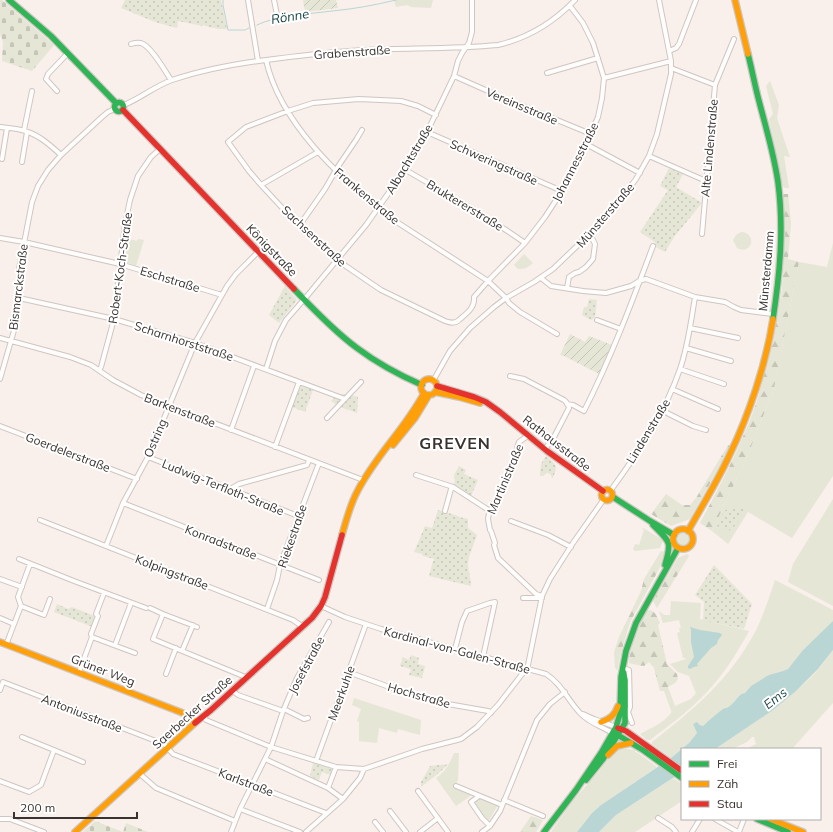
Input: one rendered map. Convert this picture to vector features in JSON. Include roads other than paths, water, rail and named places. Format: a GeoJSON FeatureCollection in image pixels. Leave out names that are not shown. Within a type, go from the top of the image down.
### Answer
{"type":"FeatureCollection","features":[{"type":"Feature","properties":{"kind":"street"},"geometry":{"type":"LineString","coordinates":[[9,0],[38,24],[68,53],[116,106],[120,102],[123,107]]}},
{"type":"Feature","properties":{"kind":"street"},"geometry":{"type":"LineString","coordinates":[[248,0],[258,61]]}},
{"type":"Feature","properties":{"kind":"street"},"geometry":{"type":"LineString","coordinates":[[274,0],[277,15]]}},
{"type":"Feature","properties":{"kind":"street","name":"Albachtstraße"},"geometry":{"type":"LineString","coordinates":[[266,369],[275,342],[286,320],[337,260],[378,208],[427,132],[454,76],[458,61],[469,43],[472,32],[472,0]]}},
{"type":"Feature","properties":{"kind":"street","name":"Grabenstraße"},"geometry":{"type":"LineString","coordinates":[[123,107],[171,80],[258,61],[314,54],[366,50],[498,45],[512,42],[543,26],[570,6],[575,0]]}},
{"type":"Feature","properties":{"kind":"street","name":"Münsterstraße"},"geometry":{"type":"LineString","coordinates":[[435,383],[448,355],[460,338],[506,298],[554,269],[590,234],[622,198],[640,173],[658,134],[670,82],[671,68],[669,51],[659,0]]}},
{"type":"Feature","properties":{"kind":"street"},"geometry":{"type":"LineString","coordinates":[[669,51],[676,48],[679,44],[696,0]]}},
{"type":"Feature","properties":{"kind":"street","name":"Münsterdamm"},"geometry":{"type":"LineString","coordinates":[[688,531],[734,446],[754,395],[767,345],[780,262],[781,212],[772,151],[735,0]]}},
{"type":"Feature","properties":{"kind":"street","name":"Johannesstraße"},"geometry":{"type":"LineString","coordinates":[[488,281],[525,242],[545,217],[562,191],[598,117],[604,78],[594,43],[583,23],[570,6]]}},
{"type":"Feature","properties":{"kind":"street"},"geometry":{"type":"LineString","coordinates":[[715,85],[734,39]]}},
{"type":"Feature","properties":{"kind":"street"},"geometry":{"type":"LineString","coordinates":[[131,44],[140,42],[146,45],[171,80]]}},
{"type":"Feature","properties":{"kind":"street"},"geometry":{"type":"LineString","coordinates":[[58,91],[46,79],[48,74],[68,53]]}},
{"type":"Feature","properties":{"kind":"street"},"geometry":{"type":"LineString","coordinates":[[547,73],[598,58]]}},
{"type":"Feature","properties":{"kind":"street","name":"Frankenstraße"},"geometry":{"type":"LineString","coordinates":[[266,60],[276,91],[288,111],[318,152],[336,170],[378,208],[401,225],[488,281],[520,312],[557,334]]}},
{"type":"Feature","properties":{"kind":"street"},"geometry":{"type":"LineString","coordinates":[[604,78],[670,61]]}},
{"type":"Feature","properties":{"kind":"street","name":"Alte Lindenstraße"},"geometry":{"type":"LineString","coordinates":[[671,68],[715,85],[702,234]]}},
{"type":"Feature","properties":{"kind":"street","name":"Vereinsstraße"},"geometry":{"type":"LineString","coordinates":[[454,76],[591,134]]}},
{"type":"Feature","properties":{"kind":"street"},"geometry":{"type":"LineString","coordinates":[[22,162],[32,91]]}},
{"type":"Feature","properties":{"kind":"street"},"geometry":{"type":"LineString","coordinates":[[288,111],[313,103],[359,99],[401,101],[418,106],[436,115]]}},
{"type":"Feature","properties":{"kind":"street","name":"Bismarckstraße"},"geometry":{"type":"LineString","coordinates":[[0,380],[15,327],[19,298],[18,269],[32,202],[38,186],[48,170],[61,155],[116,106]]}},
{"type":"Feature","properties":{"kind":"street","name":"Königstraße"},"geometry":{"type":"LineString","coordinates":[[123,107],[160,149],[258,252],[304,300],[342,336],[358,349],[381,364],[401,376],[422,385]]}},
{"type":"Feature","properties":{"kind":"street","name":"Sachsenstraße"},"geometry":{"type":"LineString","coordinates":[[288,111],[246,128],[228,142],[261,185],[299,226],[337,260],[381,290],[446,322],[452,323],[457,322],[471,308],[474,303],[474,297],[488,281]]}},
{"type":"Feature","properties":{"kind":"street"},"geometry":{"type":"LineString","coordinates":[[0,127],[26,131],[39,137],[61,155]]}},
{"type":"Feature","properties":{"kind":"street"},"geometry":{"type":"LineString","coordinates":[[2,159],[7,128]]}},
{"type":"Feature","properties":{"kind":"street"},"geometry":{"type":"LineString","coordinates":[[299,226],[325,189],[362,130]]}},
{"type":"Feature","properties":{"kind":"street","name":"Schweringstraße"},"geometry":{"type":"LineString","coordinates":[[427,132],[562,191]]}},
{"type":"Feature","properties":{"kind":"street"},"geometry":{"type":"LineString","coordinates":[[586,144],[640,173]]}},
{"type":"Feature","properties":{"kind":"street","name":"Robert-Koch-Straße"},"geometry":{"type":"LineString","coordinates":[[99,370],[114,319],[125,224],[130,200],[138,176],[151,157],[160,149]]}},
{"type":"Feature","properties":{"kind":"street"},"geometry":{"type":"LineString","coordinates":[[261,185],[318,152]]}},
{"type":"Feature","properties":{"kind":"street"},"geometry":{"type":"LineString","coordinates":[[649,156],[706,181]]}},
{"type":"Feature","properties":{"kind":"street","name":"Bruktererstraße"},"geometry":{"type":"LineString","coordinates":[[404,169],[497,223],[525,242]]}},
{"type":"Feature","properties":{"kind":"street"},"geometry":{"type":"LineString","coordinates":[[567,288],[569,277],[586,267],[593,259],[595,244],[590,234]]}},
{"type":"Feature","properties":{"kind":"street","name":"Eschstraße"},"geometry":{"type":"LineString","coordinates":[[0,238],[120,264],[222,295]]}},
{"type":"Feature","properties":{"kind":"street"},"geometry":{"type":"LineString","coordinates":[[567,404],[573,405],[584,411],[597,386],[621,329],[653,246]]}},
{"type":"Feature","properties":{"kind":"street","name":"Ostring"},"geometry":{"type":"LineString","coordinates":[[106,546],[123,504],[148,457],[195,343],[227,286],[236,274],[258,252]]}},
{"type":"Feature","properties":{"kind":"street"},"geometry":{"type":"LineString","coordinates":[[541,278],[551,286],[606,293],[631,286],[639,280],[646,279],[695,297],[724,302],[741,310],[773,314]]}},
{"type":"Feature","properties":{"kind":"street","name":"Lindenstraße"},"geometry":{"type":"LineString","coordinates":[[611,490],[663,411],[680,369],[686,348],[695,297]]}},
{"type":"Feature","properties":{"kind":"street","name":"Scharnhorststraße"},"geometry":{"type":"LineString","coordinates":[[19,298],[114,319],[195,343],[345,400]]}},
{"type":"Feature","properties":{"kind":"street"},"geometry":{"type":"LineString","coordinates":[[597,320],[621,329]]}},
{"type":"Feature","properties":{"kind":"street"},"geometry":{"type":"LineString","coordinates":[[690,328],[738,338]]}},
{"type":"Feature","properties":{"kind":"street","name":"Barkenstraße"},"geometry":{"type":"LineString","coordinates":[[0,338],[70,357],[91,365],[134,392],[363,480]]}},
{"type":"Feature","properties":{"kind":"street"},"geometry":{"type":"LineString","coordinates":[[686,348],[731,361]]}},
{"type":"Feature","properties":{"kind":"street"},"geometry":{"type":"LineString","coordinates":[[232,430],[254,366]]}},
{"type":"Feature","properties":{"kind":"street"},"geometry":{"type":"LineString","coordinates":[[680,369],[724,384]]}},
{"type":"Feature","properties":{"kind":"street"},"geometry":{"type":"LineString","coordinates":[[510,376],[524,379],[564,400],[567,404],[568,408],[565,416],[554,437],[545,449]]}},
{"type":"Feature","properties":{"kind":"street"},"geometry":{"type":"LineString","coordinates":[[431,380],[435,383],[474,397],[485,403],[436,392],[433,394],[426,394],[421,388],[424,381],[431,380]]}},
{"type":"Feature","properties":{"kind":"street"},"geometry":{"type":"LineString","coordinates":[[275,447],[300,382]]}},
{"type":"Feature","properties":{"kind":"street"},"geometry":{"type":"LineString","coordinates":[[327,418],[360,382]]}},
{"type":"Feature","properties":{"kind":"street"},"geometry":{"type":"LineString","coordinates":[[435,383],[436,392]]}},
{"type":"Feature","properties":{"kind":"street"},"geometry":{"type":"LineString","coordinates":[[672,389],[718,409]]}},
{"type":"Feature","properties":{"kind":"street","name":"Saerbecker Straße"},"geometry":{"type":"LineString","coordinates":[[75,832],[196,722],[233,691],[312,618],[321,606],[325,597],[351,506],[359,487],[381,455],[390,448],[415,418],[426,394]]}},
{"type":"Feature","properties":{"kind":"street","name":"Rathausstraße"},"geometry":{"type":"LineString","coordinates":[[485,403],[498,410],[545,449],[603,491]]}},
{"type":"Feature","properties":{"kind":"street"},"geometry":{"type":"LineString","coordinates":[[663,411],[706,430]]}},
{"type":"Feature","properties":{"kind":"street","name":"Goerdelerstraße"},"geometry":{"type":"LineString","coordinates":[[0,426],[137,479]]}},
{"type":"Feature","properties":{"kind":"street","name":"Martinistraße"},"geometry":{"type":"LineString","coordinates":[[528,435],[519,442],[512,466],[490,511],[488,519],[498,558],[536,594],[542,597]]}},
{"type":"Feature","properties":{"kind":"street","name":"Ludwig-Terfloth-Straße"},"geometry":{"type":"LineString","coordinates":[[148,457],[298,516]]}},
{"type":"Feature","properties":{"kind":"street"},"geometry":{"type":"LineString","coordinates":[[230,489],[238,484],[307,465],[309,460]]}},
{"type":"Feature","properties":{"kind":"street","name":"Riekestraße"},"geometry":{"type":"LineString","coordinates":[[267,609],[278,580],[280,565],[319,463]]}},
{"type":"Feature","properties":{"kind":"street"},"geometry":{"type":"LineString","coordinates":[[416,475],[453,487],[490,511]]}},
{"type":"Feature","properties":{"kind":"street"},"geometry":{"type":"LineString","coordinates":[[445,511],[451,489],[453,487]]}},
{"type":"Feature","properties":{"kind":"street"},"geometry":{"type":"LineString","coordinates":[[604,499],[602,495],[603,491],[607,489],[611,490],[613,493],[612,497]]}},
{"type":"Feature","properties":{"kind":"street"},"geometry":{"type":"LineString","coordinates":[[612,497],[674,534]]}},
{"type":"Feature","properties":{"kind":"street"},"geometry":{"type":"LineString","coordinates":[[604,499],[609,500],[612,497]]}},
{"type":"Feature","properties":{"kind":"street"},"geometry":{"type":"LineString","coordinates":[[204,716],[206,720],[271,748],[336,767],[364,769],[422,748],[461,739],[477,727],[491,713],[526,669],[542,597],[550,579],[604,499]]}},
{"type":"Feature","properties":{"kind":"street","name":"Konradstraße"},"geometry":{"type":"LineString","coordinates":[[123,504],[319,580]]}},
{"type":"Feature","properties":{"kind":"street","name":"Kolpingstraße"},"geometry":{"type":"LineString","coordinates":[[40,520],[267,609],[293,620],[303,627]]}},
{"type":"Feature","properties":{"kind":"street"},"geometry":{"type":"LineString","coordinates":[[650,521],[666,536],[669,542],[669,551],[662,575]]}},
{"type":"Feature","properties":{"kind":"street"},"geometry":{"type":"LineString","coordinates":[[511,522],[548,535],[571,547]]}},
{"type":"Feature","properties":{"kind":"street"},"geometry":{"type":"LineString","coordinates":[[682,529],[688,531],[691,533],[693,539],[691,545],[687,549],[678,548],[674,543],[674,534],[682,529]]}},
{"type":"Feature","properties":{"kind":"street"},"geometry":{"type":"LineString","coordinates":[[619,728],[621,677],[626,651],[633,630],[678,548]]}},
{"type":"Feature","properties":{"kind":"street"},"geometry":{"type":"LineString","coordinates":[[19,559],[104,593],[195,626],[182,651]]}},
{"type":"Feature","properties":{"kind":"street"},"geometry":{"type":"LineString","coordinates":[[6,645],[21,606],[18,597],[30,564]]}},
{"type":"Feature","properties":{"kind":"street"},"geometry":{"type":"LineString","coordinates":[[0,579],[22,587]]}},
{"type":"Feature","properties":{"kind":"street"},"geometry":{"type":"LineString","coordinates":[[79,672],[92,637],[91,634],[98,616],[96,614],[104,593]]}},
{"type":"Feature","properties":{"kind":"street"},"geometry":{"type":"LineString","coordinates":[[523,598],[542,597]]}},
{"type":"Feature","properties":{"kind":"street"},"geometry":{"type":"LineString","coordinates":[[21,606],[44,615],[50,599]]}},
{"type":"Feature","properties":{"kind":"street"},"geometry":{"type":"LineString","coordinates":[[455,649],[462,622],[467,611],[495,602],[483,657]]}},
{"type":"Feature","properties":{"kind":"street"},"geometry":{"type":"LineString","coordinates":[[115,645],[131,603]]}},
{"type":"Feature","properties":{"kind":"street","name":"Kardinal-von-Galen-Straße"},"geometry":{"type":"LineString","coordinates":[[321,606],[344,617],[366,624],[549,676],[565,692],[579,712],[589,721],[615,734]]}},
{"type":"Feature","properties":{"kind":"street"},"geometry":{"type":"LineString","coordinates":[[163,614],[152,639],[243,676],[246,679]]}},
{"type":"Feature","properties":{"kind":"street"},"geometry":{"type":"LineString","coordinates":[[0,618],[14,624]]}},
{"type":"Feature","properties":{"kind":"street","name":"Josefstraße"},"geometry":{"type":"LineString","coordinates":[[231,832],[240,809],[271,748],[297,678],[329,622]]}},
{"type":"Feature","properties":{"kind":"street","name":"Meerkuhle"},"geometry":{"type":"LineString","coordinates":[[316,761],[366,624]]}},
{"type":"Feature","properties":{"kind":"street"},"geometry":{"type":"LineString","coordinates":[[92,637],[135,653]]}},
{"type":"Feature","properties":{"kind":"street","name":"Grüner Weg"},"geometry":{"type":"LineString","coordinates":[[0,642],[188,715],[196,722]]}},
{"type":"Feature","properties":{"kind":"street"},"geometry":{"type":"LineString","coordinates":[[166,674],[176,648]]}},
{"type":"Feature","properties":{"kind":"street"},"geometry":{"type":"LineString","coordinates":[[544,832],[624,722],[626,712],[623,668]]}},
{"type":"Feature","properties":{"kind":"street","name":"Hochstraße"},"geometry":{"type":"LineString","coordinates":[[348,672],[402,692],[442,703],[488,711],[491,713]]}},
{"type":"Feature","properties":{"kind":"street","name":"Antoniusstraße"},"geometry":{"type":"LineString","coordinates":[[0,690],[3,682],[161,743],[168,748]]}},
{"type":"Feature","properties":{"kind":"street"},"geometry":{"type":"LineString","coordinates":[[233,691],[238,695],[284,710]]}},
{"type":"Feature","properties":{"kind":"street"},"geometry":{"type":"LineString","coordinates":[[482,832],[490,826],[500,811],[535,724],[550,704],[565,692]]}},
{"type":"Feature","properties":{"kind":"street"},"geometry":{"type":"LineString","coordinates":[[601,722],[614,715],[620,700]]}},
{"type":"Feature","properties":{"kind":"street","name":"Josefstraße"},"geometry":{"type":"LineString","coordinates":[[284,710],[304,719],[308,718]]}},
{"type":"Feature","properties":{"kind":"street"},"geometry":{"type":"LineString","coordinates":[[579,712],[619,728],[681,777]]}},
{"type":"Feature","properties":{"kind":"street"},"geometry":{"type":"LineString","coordinates":[[626,712],[632,723]]}},
{"type":"Feature","properties":{"kind":"street"},"geometry":{"type":"LineString","coordinates":[[615,734],[632,743],[646,748],[681,770]]}},
{"type":"Feature","properties":{"kind":"street"},"geometry":{"type":"LineString","coordinates":[[603,759],[615,734]]}},
{"type":"Feature","properties":{"kind":"street"},"geometry":{"type":"LineString","coordinates":[[22,737],[83,762]]}},
{"type":"Feature","properties":{"kind":"street"},"geometry":{"type":"LineString","coordinates":[[576,790],[603,759],[617,746],[620,744],[632,743]]}},
{"type":"Feature","properties":{"kind":"street","name":"Karlstraße"},"geometry":{"type":"LineString","coordinates":[[168,748],[173,754],[326,813]]}},
{"type":"Feature","properties":{"kind":"street"},"geometry":{"type":"LineString","coordinates":[[0,781],[29,792],[41,785],[54,750]]}},
{"type":"Feature","properties":{"kind":"street"},"geometry":{"type":"LineString","coordinates":[[265,758],[328,788],[343,799]]}},
{"type":"Feature","properties":{"kind":"street"},"geometry":{"type":"LineString","coordinates":[[328,788],[336,767]]}},
{"type":"Feature","properties":{"kind":"street"},"geometry":{"type":"LineString","coordinates":[[306,832],[343,799],[360,778],[364,769]]}},
{"type":"Feature","properties":{"kind":"street"},"geometry":{"type":"LineString","coordinates":[[140,774],[156,788],[235,821]]}},
{"type":"Feature","properties":{"kind":"street"},"geometry":{"type":"LineString","coordinates":[[456,786],[502,805]]}},
{"type":"Feature","properties":{"kind":"street"},"geometry":{"type":"LineString","coordinates":[[418,791],[448,832]]}},
{"type":"Feature","properties":{"kind":"street"},"geometry":{"type":"LineString","coordinates":[[479,796],[471,802],[482,818],[490,826]]}},
{"type":"Feature","properties":{"kind":"street"},"geometry":{"type":"LineString","coordinates":[[504,800],[543,816]]}},
{"type":"Feature","properties":{"kind":"street"},"geometry":{"type":"LineString","coordinates":[[240,809],[300,832]]}},
{"type":"Feature","properties":{"kind":"street"},"geometry":{"type":"LineString","coordinates":[[390,811],[406,832]]}},
{"type":"Feature","properties":{"kind":"street"},"geometry":{"type":"LineString","coordinates":[[420,832],[438,818]]}},
{"type":"Feature","properties":{"kind":"street"},"geometry":{"type":"LineString","coordinates":[[658,818],[672,827],[676,832]]}},
{"type":"Feature","properties":{"kind":"street"},"geometry":{"type":"LineString","coordinates":[[0,819],[10,819],[44,832]]}},
{"type":"Feature","properties":{"kind":"street"},"geometry":{"type":"LineString","coordinates":[[692,832],[699,820]]}},
{"type":"Feature","properties":{"kind":"street"},"geometry":{"type":"LineString","coordinates":[[717,820],[738,832],[744,820]]}},
{"type":"Feature","properties":{"kind":"street"},"geometry":{"type":"LineString","coordinates":[[759,820],[788,832]]}},
{"type":"Feature","properties":{"kind":"street"},"geometry":{"type":"LineString","coordinates":[[773,820],[803,832]]}},
{"type":"Feature","properties":{"kind":"street"},"geometry":{"type":"LineString","coordinates":[[375,822],[383,832]]}},
{"type":"Feature","properties":{"kind":"water","name":"Ems"},"geometry":{"type":"Polygon","coordinates":[[[833,621],[833,650],[818,669],[796,691],[773,710],[716,748],[683,748],[697,733],[693,724],[697,722],[703,726],[720,711],[730,706],[751,686],[767,676],[788,669],[803,650],[833,621]]]}},
{"type":"Feature","properties":{"kind":"water"},"geometry":{"type":"Polygon","coordinates":[[[690,627],[720,633],[722,635],[717,644],[711,648],[697,664],[698,666],[690,669],[688,666],[694,657],[690,627]]]}},
{"type":"Feature","properties":{"kind":"water"},"geometry":{"type":"Polygon","coordinates":[[[681,750],[681,773],[616,815],[599,832],[577,832],[592,813],[601,805],[681,750]]]}},
{"type":"Feature","properties":{"kind":"waterway","name":"Rönne"},"geometry":{"type":"LineString","coordinates":[[223,0],[228,30],[245,30],[249,28]]}},
{"type":"Feature","properties":{"kind":"waterway","name":"Rönne"},"geometry":{"type":"LineString","coordinates":[[257,25],[284,17],[356,8],[396,0]]}},
{"type":"Feature","properties":{"kind":"district","name":"GREVEN"},"geometry":{"type":"Point","coordinates":[455,443]}}]}
